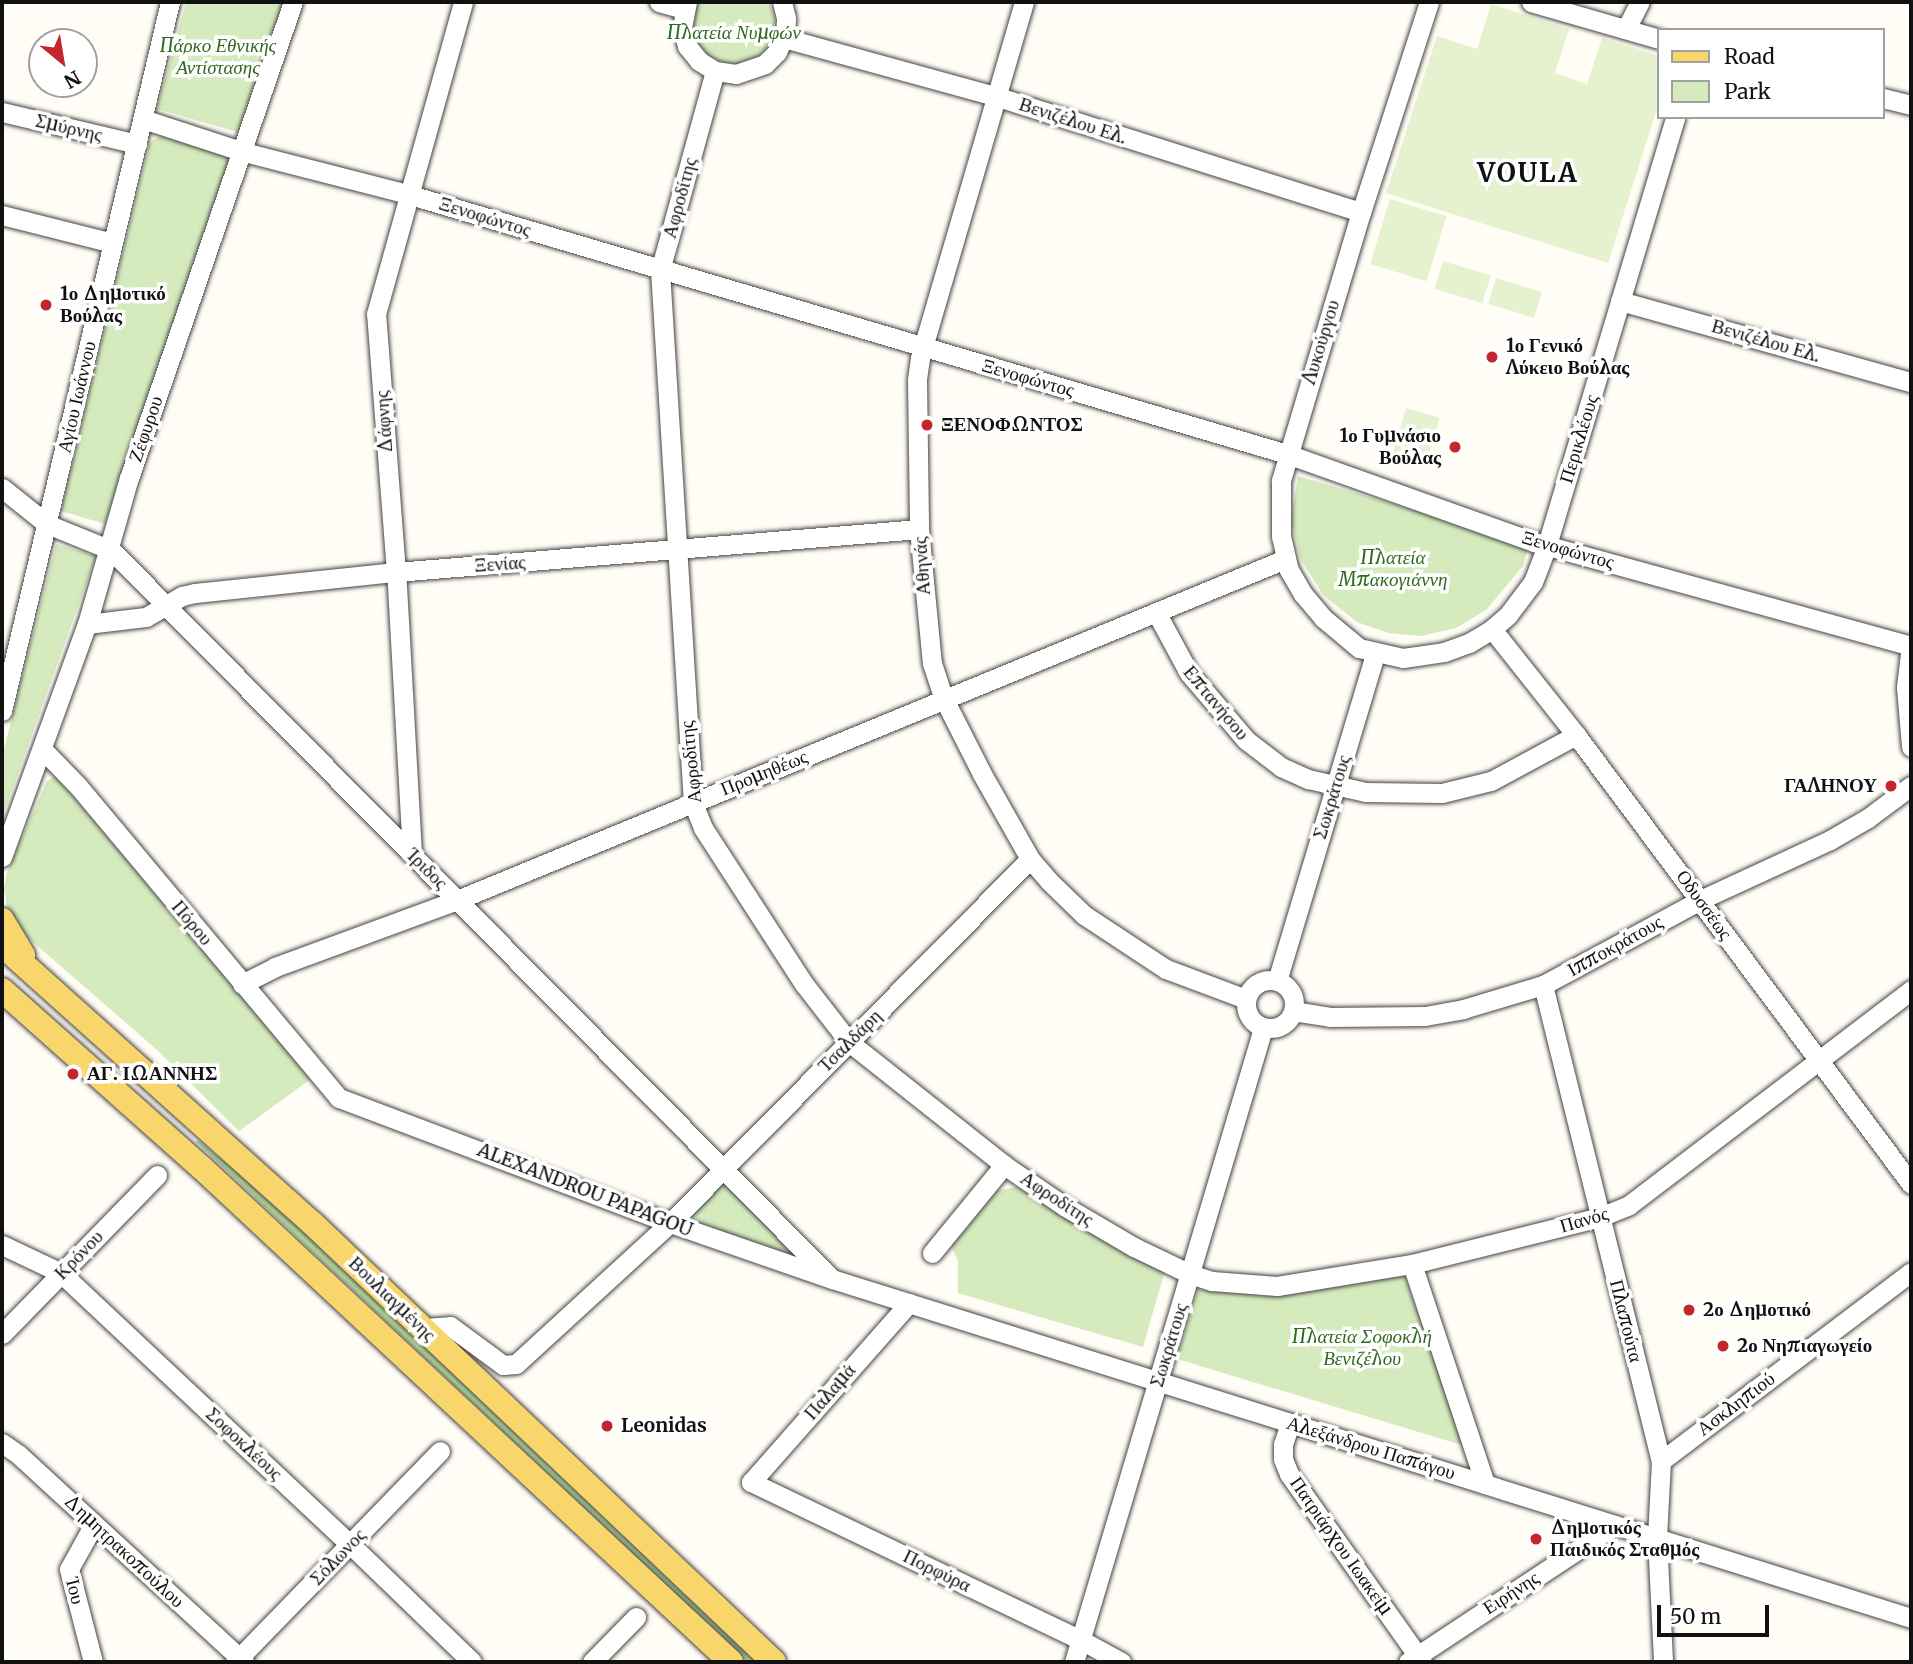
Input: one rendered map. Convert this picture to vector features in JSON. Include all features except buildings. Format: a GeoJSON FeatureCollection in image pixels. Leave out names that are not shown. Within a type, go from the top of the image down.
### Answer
{"type":"FeatureCollection","features":[{"type":"Feature","properties":{"kind":"main road"},"geometry":{"type":"LineString","coordinates":[[2,920],[41,978]]}},
{"type":"Feature","properties":{"kind":"main road","name":"Βουλιαγμένης"},"geometry":{"type":"LineString","coordinates":[[2,945],[186,1107],[774,1662]]}},
{"type":"Feature","properties":{"kind":"main road","name":"Βουλιαγμένης"},"geometry":{"type":"LineString","coordinates":[[2,990],[202,1168],[730,1662]]}},
{"type":"Feature","properties":{"kind":"main road"},"geometry":{"type":"LineString","coordinates":[[2,997],[34,1018]]}},
{"type":"Feature","properties":{"kind":"street","name":"Αγίου Ιωάννου"},"geometry":{"type":"LineString","coordinates":[[2,711],[170,2]]}},
{"type":"Feature","properties":{"kind":"street","name":"Ζέφυρου"},"geometry":{"type":"LineString","coordinates":[[2,857],[87,624],[111,550],[129,478],[244,152],[293,2]]}},
{"type":"Feature","properties":{"kind":"street","name":"Δάφνης"},"geometry":{"type":"LineString","coordinates":[[412,854],[396,572],[376,314],[407,194],[463,2]]}},
{"type":"Feature","properties":{"kind":"street"},"geometry":{"type":"LineString","coordinates":[[659,2],[685,5],[682,28],[687,46],[699,61],[715,71],[736,74],[751,71],[771,58],[784,38],[786,18],[782,2]]}},
{"type":"Feature","properties":{"kind":"street","name":"Αθηνάς"},"geometry":{"type":"LineString","coordinates":[[1024,2],[923,348],[917,380],[919,529],[932,663],[944,699],[1030,859],[1084,915],[1137,951],[1199,984],[1246,999]]}},
{"type":"Feature","properties":{"kind":"street","name":"Λυκούργου"},"geometry":{"type":"LineString","coordinates":[[1375,653],[1359,648],[1322,618],[1303,594],[1285,559],[1279,504],[1287,454],[1429,2]]}},
{"type":"Feature","properties":{"kind":"street"},"geometry":{"type":"LineString","coordinates":[[1531,2],[1658,39]]}},
{"type":"Feature","properties":{"kind":"street"},"geometry":{"type":"LineString","coordinates":[[1626,29],[1640,2]]}},
{"type":"Feature","properties":{"kind":"street","name":"Βενιζέλου Ελ."},"geometry":{"type":"LineString","coordinates":[[784,38],[995,96],[1361,212]]}},
{"type":"Feature","properties":{"kind":"street","name":"Αφροδίτης"},"geometry":{"type":"LineString","coordinates":[[715,71],[660,270],[675,551],[693,803],[703,828],[804,984],[849,1042],[1004,1165],[1064,1206],[1135,1247],[1190,1274]]}},
{"type":"Feature","properties":{"kind":"street"},"geometry":{"type":"LineString","coordinates":[[1885,98],[1911,105]]}},
{"type":"Feature","properties":{"kind":"street","name":"Σμύρνης"},"geometry":{"type":"LineString","coordinates":[[2,112],[137,144]]}},
{"type":"Feature","properties":{"kind":"street","name":"Ξενοφώντος"},"geometry":{"type":"LineString","coordinates":[[143,119],[244,152],[407,194],[1287,454],[1547,545],[1911,646]]}},
{"type":"Feature","properties":{"kind":"street","name":"Περικλέους"},"geometry":{"type":"LineString","coordinates":[[1375,653],[1403,658],[1444,652],[1492,629],[1521,599],[1533,582],[1547,545],[1674,119]]}},
{"type":"Feature","properties":{"kind":"street"},"geometry":{"type":"LineString","coordinates":[[2,215],[113,243]]}},
{"type":"Feature","properties":{"kind":"street","name":"Βενιζέλου Ελ."},"geometry":{"type":"LineString","coordinates":[[1620,301],[1911,382]]}},
{"type":"Feature","properties":{"kind":"street","name":"Ίριδος"},"geometry":{"type":"LineString","coordinates":[[2,488],[47,524],[111,550],[832,1279]]}},
{"type":"Feature","properties":{"kind":"street","name":"Ξενίας"},"geometry":{"type":"LineString","coordinates":[[87,624],[146,617],[195,593],[396,572],[919,529]]}},
{"type":"Feature","properties":{"kind":"street","name":"Προμηθέως"},"geometry":{"type":"LineString","coordinates":[[242,984],[275,967],[457,900],[1285,559]]}},
{"type":"Feature","properties":{"kind":"street","name":"Επτανήσου"},"geometry":{"type":"LineString","coordinates":[[1156,612],[1189,673],[1246,740],[1281,767],[1335,787],[1395,794],[1442,793],[1491,781],[1576,735]]}},
{"type":"Feature","properties":{"kind":"street","name":"Οδυσσέως"},"geometry":{"type":"LineString","coordinates":[[1492,629],[1576,735],[1911,1184]]}},
{"type":"Feature","properties":{"kind":"street"},"geometry":{"type":"LineString","coordinates":[[1911,646],[1906,687],[1911,747]]}},
{"type":"Feature","properties":{"kind":"street","name":"Σωκράτους"},"geometry":{"type":"LineString","coordinates":[[1277,981],[1375,653]]}},
{"type":"Feature","properties":{"kind":"street","name":"Πόρου"},"geometry":{"type":"LineString","coordinates":[[43,750],[78,786],[340,1098]]}},
{"type":"Feature","properties":{"kind":"street","name":"Ιπποκράτους"},"geometry":{"type":"LineString","coordinates":[[1293,1011],[1329,1017],[1425,1016],[1463,1009],[1543,985],[1700,900],[1830,840],[1868,818],[1911,786]]}},
{"type":"Feature","properties":{"kind":"street","name":"Τσαλδάρη"},"geometry":{"type":"LineString","coordinates":[[670,1223],[1030,859]]}},
{"type":"Feature","properties":{"kind":"street"},"geometry":{"type":"LineString","coordinates":[[1277,981],[1293,996],[1293,1011],[1284,1023],[1263,1028],[1249,1017],[1246,999],[1258,983],[1277,981]]}},
{"type":"Feature","properties":{"kind":"street","name":"Πλαπούτα"},"geometry":{"type":"LineString","coordinates":[[1543,985],[1661,1461],[1657,1538],[1663,1662]]}},
{"type":"Feature","properties":{"kind":"street","name":"Πανός"},"geometry":{"type":"LineString","coordinates":[[1190,1274],[1235,1284],[1277,1286],[1412,1264],[1600,1217],[1629,1205],[1911,990]]}},
{"type":"Feature","properties":{"kind":"street","name":"Σωκράτους"},"geometry":{"type":"LineString","coordinates":[[1074,1662],[1263,1028]]}},
{"type":"Feature","properties":{"kind":"street","name":"ALEXANDROU PAPAGOU"},"geometry":{"type":"LineString","coordinates":[[340,1098],[670,1223],[832,1279]]}},
{"type":"Feature","properties":{"kind":"street"},"geometry":{"type":"LineString","coordinates":[[932,1253],[1004,1165]]}},
{"type":"Feature","properties":{"kind":"street","name":"Κρόνου"},"geometry":{"type":"LineString","coordinates":[[2,1334],[157,1175]]}},
{"type":"Feature","properties":{"kind":"street"},"geometry":{"type":"LineString","coordinates":[[423,1328],[450,1326],[503,1365],[516,1364],[670,1223]]}},
{"type":"Feature","properties":{"kind":"street","name":"Σοφοκλέους"},"geometry":{"type":"LineString","coordinates":[[2,1245],[61,1273],[472,1662]]}},
{"type":"Feature","properties":{"kind":"street"},"geometry":{"type":"LineString","coordinates":[[1412,1264],[1485,1484]]}},
{"type":"Feature","properties":{"kind":"street","name":"Ασκληπιού"},"geometry":{"type":"LineString","coordinates":[[1661,1461],[1911,1272]]}},
{"type":"Feature","properties":{"kind":"street","name":"Αλεξάνδρου Παπάγου"},"geometry":{"type":"LineString","coordinates":[[832,1279],[1911,1618]]}},
{"type":"Feature","properties":{"kind":"street","name":"Παλαμά"},"geometry":{"type":"LineString","coordinates":[[751,1482],[909,1303]]}},
{"type":"Feature","properties":{"kind":"street","name":"Πατριάρχου Ιωακείμ"},"geometry":{"type":"LineString","coordinates":[[1290,1423],[1283,1444],[1283,1459],[1289,1474],[1416,1660]]}},
{"type":"Feature","properties":{"kind":"street","name":"Δημητρακοπούλου"},"geometry":{"type":"LineString","coordinates":[[2,1443],[19,1455],[239,1661]]}},
{"type":"Feature","properties":{"kind":"street","name":"Σόλωνος"},"geometry":{"type":"LineString","coordinates":[[239,1661],[440,1451]]}},
{"type":"Feature","properties":{"kind":"street","name":"Πορφύρα"},"geometry":{"type":"LineString","coordinates":[[751,1482],[1081,1640],[1121,1662]]}},
{"type":"Feature","properties":{"kind":"street","name":"Ίου"},"geometry":{"type":"LineString","coordinates":[[93,1662],[69,1569],[94,1524]]}},
{"type":"Feature","properties":{"kind":"street","name":"Ειρήνης"},"geometry":{"type":"LineString","coordinates":[[1416,1660],[1615,1525]]}},
{"type":"Feature","properties":{"kind":"street"},"geometry":{"type":"LineString","coordinates":[[592,1662],[636,1617]]}},
{"type":"Feature","properties":{"kind":"green space","name":"Πάρκο Εθνικής Αντίστασης"},"geometry":{"type":"Polygon","coordinates":[[[186,2],[283,2],[241,133],[157,109],[186,2]]]}},
{"type":"Feature","properties":{"kind":"green space","name":"Πλατεία Νυμφών"},"geometry":{"type":"Polygon","coordinates":[[[699,2],[769,2],[775,18],[774,35],[766,49],[754,59],[738,64],[722,63],[708,55],[697,43],[692,28],[694,11],[699,2]]]}},
{"type":"Feature","properties":{"kind":"green space"},"geometry":{"type":"Polygon","coordinates":[[[1491,4],[1569,29],[1555,73],[1587,84],[1602,38],[1658,56],[1658,106],[1608,263],[1386,193],[1437,36],[1477,49],[1491,4]]]}},
{"type":"Feature","properties":{"kind":"green space"},"geometry":{"type":"Polygon","coordinates":[[[165,133],[232,156],[105,524],[61,511],[150,142],[165,133]]]}},
{"type":"Feature","properties":{"kind":"green space"},"geometry":{"type":"Polygon","coordinates":[[[1390,199],[1446,216],[1427,281],[1370,264],[1390,199]]]}},
{"type":"Feature","properties":{"kind":"green space"},"geometry":{"type":"Polygon","coordinates":[[[1443,261],[1491,276],[1482,303],[1435,289],[1443,261]]]}},
{"type":"Feature","properties":{"kind":"green space"},"geometry":{"type":"Polygon","coordinates":[[[1496,278],[1542,292],[1534,318],[1488,304],[1496,278]]]}},
{"type":"Feature","properties":{"kind":"green space"},"geometry":{"type":"Polygon","coordinates":[[[1406,408],[1440,418],[1425,468],[1392,458],[1406,408]]]}},
{"type":"Feature","properties":{"kind":"green space","name":"Πλατεία Μπακογιάννη"},"geometry":{"type":"Polygon","coordinates":[[[1298,476],[1529,544],[1523,566],[1486,610],[1456,628],[1421,636],[1388,633],[1357,622],[1324,596],[1301,560],[1291,521],[1298,476]]]}},
{"type":"Feature","properties":{"kind":"green space"},"geometry":{"type":"Polygon","coordinates":[[[56,544],[96,556],[2,818],[2,757],[56,544]]]}},
{"type":"Feature","properties":{"kind":"green space"},"geometry":{"type":"Polygon","coordinates":[[[56,776],[311,1079],[239,1131],[156,1049],[18,929],[8,910],[4,890],[7,872],[47,781],[56,776]]]}},
{"type":"Feature","properties":{"kind":"green space"},"geometry":{"type":"Polygon","coordinates":[[[198,1140],[261,1192],[756,1662],[748,1662],[196,1142],[198,1140]]]}},
{"type":"Feature","properties":{"kind":"green space"},"geometry":{"type":"Polygon","coordinates":[[[721,1180],[796,1256],[793,1262],[684,1217],[721,1180]]]}},
{"type":"Feature","properties":{"kind":"green space"},"geometry":{"type":"Polygon","coordinates":[[[1017,1187],[1093,1233],[1166,1267],[1143,1347],[958,1293],[958,1261],[951,1245],[995,1191],[1017,1187]]]}},
{"type":"Feature","properties":{"kind":"green space","name":"Πλατεία Σοφοκλή Βενιζέλου"},"geometry":{"type":"Polygon","coordinates":[[[1404,1274],[1465,1446],[1177,1359],[1198,1290],[1307,1288],[1404,1274]]]}},
{"type":"Feature","properties":{"kind":"place","name":"1ο Δημοτικό Βούλας"},"geometry":{"type":"Point","coordinates":[46,305]}},
{"type":"Feature","properties":{"kind":"place","name":"1ο Γενικό Λύκειο Βούλας"},"geometry":{"type":"Point","coordinates":[1492,357]}},
{"type":"Feature","properties":{"kind":"place","name":"ΞΕΝΟΦΩΝΤΟΣ"},"geometry":{"type":"Point","coordinates":[927,425]}},
{"type":"Feature","properties":{"kind":"place","name":"1ο Γυμνάσιο Βούλας"},"geometry":{"type":"Point","coordinates":[1455,447]}},
{"type":"Feature","properties":{"kind":"place","name":"ΓΑΛΗΝΟΥ"},"geometry":{"type":"Point","coordinates":[1891,786]}},
{"type":"Feature","properties":{"kind":"place","name":"ΑΓ. ΙΩΑΝΝΗΣ"},"geometry":{"type":"Point","coordinates":[73,1074]}},
{"type":"Feature","properties":{"kind":"place","name":"2ο Δημοτικό"},"geometry":{"type":"Point","coordinates":[1689,1310]}},
{"type":"Feature","properties":{"kind":"place","name":"2ο Νηπιαγωγείο"},"geometry":{"type":"Point","coordinates":[1723,1346]}},
{"type":"Feature","properties":{"kind":"place","name":"Leonidas"},"geometry":{"type":"Point","coordinates":[607,1426]}},
{"type":"Feature","properties":{"kind":"place","name":"Δημοτικός Παιδικός Σταθμός"},"geometry":{"type":"Point","coordinates":[1536,1539]}},
{"type":"Feature","properties":{"kind":"district","name":"VOULA"},"geometry":{"type":"Point","coordinates":[1528,173]}}]}
